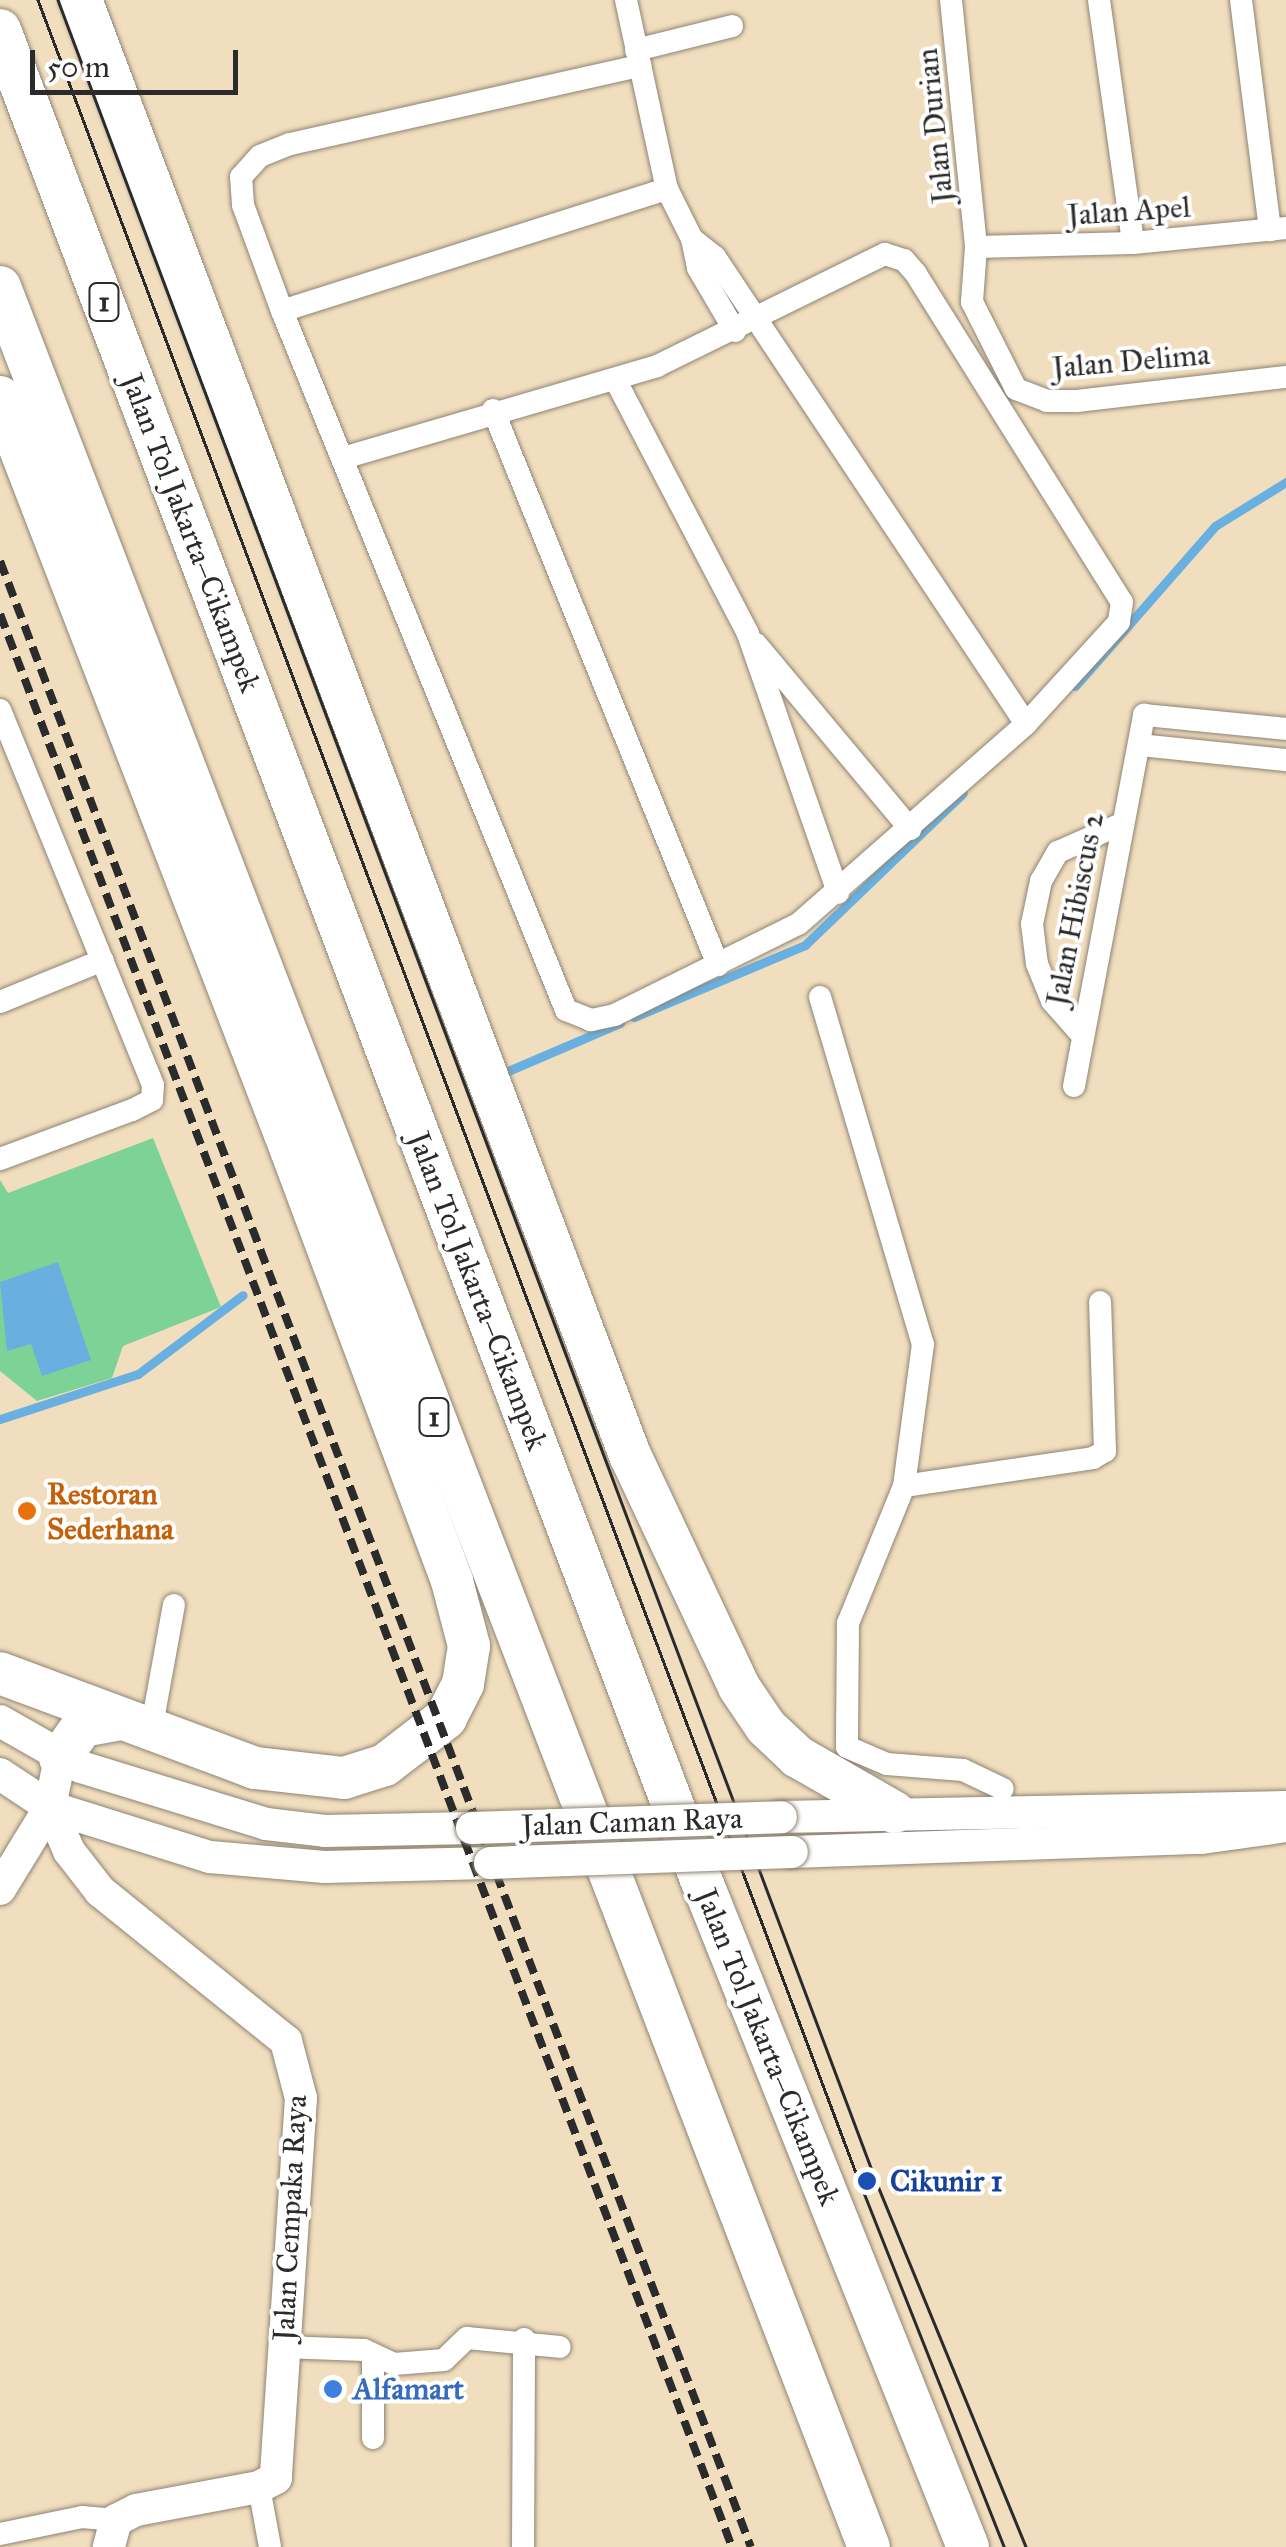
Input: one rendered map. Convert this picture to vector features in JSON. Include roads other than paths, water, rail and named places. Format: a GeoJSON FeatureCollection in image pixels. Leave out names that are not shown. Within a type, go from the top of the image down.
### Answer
{"type":"FeatureCollection","features":[{"type":"Feature","properties":{"kind":"highway"},"geometry":{"type":"LineString","coordinates":[[6,0],[207,574]]}},
{"type":"Feature","properties":{"kind":"highway"},"geometry":{"type":"LineString","coordinates":[[82,0],[630,1455],[739,1687],[766,1726],[798,1757],[894,1812]]}},
{"type":"Feature","properties":{"kind":"highway","name":"Jalan Tol Jakarta–Cikampek"},"geometry":{"type":"LineString","coordinates":[[0,30],[706,1892],[968,2547]]}},
{"type":"Feature","properties":{"kind":"highway","name":"1"},"geometry":{"type":"LineString","coordinates":[[0,286],[868,2547]]}},
{"type":"Feature","properties":{"kind":"highway"},"geometry":{"type":"LineString","coordinates":[[0,398],[285,1134],[452,1581],[469,1646],[462,1684],[446,1718],[385,1766],[344,1778],[256,1768],[133,1726],[0,1673]]}},
{"type":"Feature","properties":{"kind":"highway"},"geometry":{"type":"LineString","coordinates":[[60,1758],[82,1726],[133,1726]]}},
{"type":"Feature","properties":{"kind":"main road","name":"Jalan Caman Raya"},"geometry":{"type":"LineString","coordinates":[[0,1721],[60,1758],[144,1790],[266,1824],[325,1831],[894,1812],[1286,1826]]}},
{"type":"Feature","properties":{"kind":"main road"},"geometry":{"type":"LineString","coordinates":[[0,1889],[50,1808],[60,1758]]}},
{"type":"Feature","properties":{"kind":"main road","name":"Jalan Caman Raya"},"geometry":{"type":"LineString","coordinates":[[0,1774],[50,1808],[210,1857],[325,1866],[834,1850],[1200,1822],[1286,1807]]}},
{"type":"Feature","properties":{"kind":"main road"},"geometry":{"type":"LineString","coordinates":[[0,1787],[14,1820],[0,1872]]}},
{"type":"Feature","properties":{"kind":"main road","name":"Jalan Cempaka Raya"},"geometry":{"type":"LineString","coordinates":[[50,1808],[69,1851],[100,1890],[286,2041],[301,2098],[276,2478],[259,2487]]}},
{"type":"Feature","properties":{"kind":"main road"},"geometry":{"type":"LineString","coordinates":[[113,2534],[136,2510],[259,2487]]}},
{"type":"Feature","properties":{"kind":"street"},"geometry":{"type":"LineString","coordinates":[[626,0],[667,189],[692,239],[715,257],[745,325],[1026,724]]}},
{"type":"Feature","properties":{"kind":"street","name":"Jalan Durian"},"geometry":{"type":"LineString","coordinates":[[951,0],[976,246]]}},
{"type":"Feature","properties":{"kind":"street"},"geometry":{"type":"LineString","coordinates":[[1098,0],[1133,243]]}},
{"type":"Feature","properties":{"kind":"street"},"geometry":{"type":"LineString","coordinates":[[1241,0],[1278,229]]}},
{"type":"Feature","properties":{"kind":"street"},"geometry":{"type":"LineString","coordinates":[[343,458],[493,410],[616,380],[745,325],[885,254],[904,260],[1125,612],[1026,724],[798,924],[615,1014],[591,1020],[566,1010],[282,311],[243,205],[241,177],[260,156],[290,144],[638,58],[732,26]]}},
{"type":"Feature","properties":{"kind":"street"},"geometry":{"type":"LineString","coordinates":[[282,311],[667,189]]}},
{"type":"Feature","properties":{"kind":"street","name":"Jalan Apel"},"geometry":{"type":"LineString","coordinates":[[976,246],[1133,243],[1278,229]]}},
{"type":"Feature","properties":{"kind":"street","name":"Jalan Delima"},"geometry":{"type":"LineString","coordinates":[[976,246],[972,302],[978,324],[1016,388],[1032,396],[1078,401],[1286,377]]}},
{"type":"Feature","properties":{"kind":"street"},"geometry":{"type":"LineString","coordinates":[[616,380],[748,634],[838,892]]}},
{"type":"Feature","properties":{"kind":"street"},"geometry":{"type":"LineString","coordinates":[[493,410],[718,964]]}},
{"type":"Feature","properties":{"kind":"street"},"geometry":{"type":"LineString","coordinates":[[748,634],[910,828]]}},
{"type":"Feature","properties":{"kind":"street"},"geometry":{"type":"LineString","coordinates":[[0,710],[5,739],[149,1066],[152,1100],[0,1159]]}},
{"type":"Feature","properties":{"kind":"street","name":"Jalan Hibiscus 2"},"geometry":{"type":"LineString","coordinates":[[1074,1086],[1144,715],[1286,729]]}},
{"type":"Feature","properties":{"kind":"street"},"geometry":{"type":"LineString","coordinates":[[1140,746],[1286,760]]}},
{"type":"Feature","properties":{"kind":"street"},"geometry":{"type":"LineString","coordinates":[[1082,1035],[1052,1001],[1036,964],[1032,924],[1041,882],[1058,852],[1121,824]]}},
{"type":"Feature","properties":{"kind":"street"},"geometry":{"type":"LineString","coordinates":[[0,1002],[103,960]]}},
{"type":"Feature","properties":{"kind":"street"},"geometry":{"type":"LineString","coordinates":[[820,997],[923,1344],[904,1486],[848,1623],[847,1747],[887,1764],[963,1770],[1003,1788]]}},
{"type":"Feature","properties":{"kind":"street"},"geometry":{"type":"LineString","coordinates":[[904,1486],[1093,1458],[1105,1451],[1100,1302]]}},
{"type":"Feature","properties":{"kind":"street"},"geometry":{"type":"LineString","coordinates":[[133,1726],[174,1605]]}},
{"type":"Feature","properties":{"kind":"street"},"geometry":{"type":"LineString","coordinates":[[283,2347],[364,2350],[373,2359],[444,2360],[466,2338],[524,2339],[560,2347]]}},
{"type":"Feature","properties":{"kind":"street"},"geometry":{"type":"LineString","coordinates":[[523,2547],[524,2339]]}},
{"type":"Feature","properties":{"kind":"street"},"geometry":{"type":"LineString","coordinates":[[373,2359],[373,2438]]}},
{"type":"Feature","properties":{"kind":"street"},"geometry":{"type":"LineString","coordinates":[[259,2487],[270,2547]]}},
{"type":"Feature","properties":{"kind":"street"},"geometry":{"type":"LineString","coordinates":[[0,2534],[82,2518],[113,2534]]}},
{"type":"Feature","properties":{"kind":"water"},"geometry":{"type":"Polygon","coordinates":[[[58,1262],[91,1360],[42,1376],[31,1344],[7,1351],[0,1282],[58,1262]]]}},
{"type":"Feature","properties":{"kind":"waterway"},"geometry":{"type":"LineString","coordinates":[[1075,686],[1215,526],[1286,482]]}},
{"type":"Feature","properties":{"kind":"waterway"},"geometry":{"type":"LineString","coordinates":[[634,1017],[805,945],[963,793]]}},
{"type":"Feature","properties":{"kind":"waterway"},"geometry":{"type":"LineString","coordinates":[[508,1071],[620,1023]]}},
{"type":"Feature","properties":{"kind":"waterway"},"geometry":{"type":"LineString","coordinates":[[0,1419],[138,1374],[243,1295]]}},
{"type":"Feature","properties":{"kind":"tram line"},"geometry":{"type":"LineString","coordinates":[[38,0],[857,2175],[1004,2547]]}},
{"type":"Feature","properties":{"kind":"tram line"},"geometry":{"type":"LineString","coordinates":[[58,0],[876,2181],[1026,2547]]}},
{"type":"Feature","properties":{"kind":"railway"},"geometry":{"type":"LineString","coordinates":[[0,561],[751,2547]]}},
{"type":"Feature","properties":{"kind":"railway"},"geometry":{"type":"LineString","coordinates":[[0,614],[732,2547]]}},
{"type":"Feature","properties":{"kind":"place","name":"Restoran Sederhana"},"geometry":{"type":"Point","coordinates":[27,1511]}},
{"type":"Feature","properties":{"kind":"place","name":"Cikunir 1"},"geometry":{"type":"Point","coordinates":[867,2181]}},
{"type":"Feature","properties":{"kind":"place","name":"Alfamart"},"geometry":{"type":"Point","coordinates":[333,2389]}}]}
